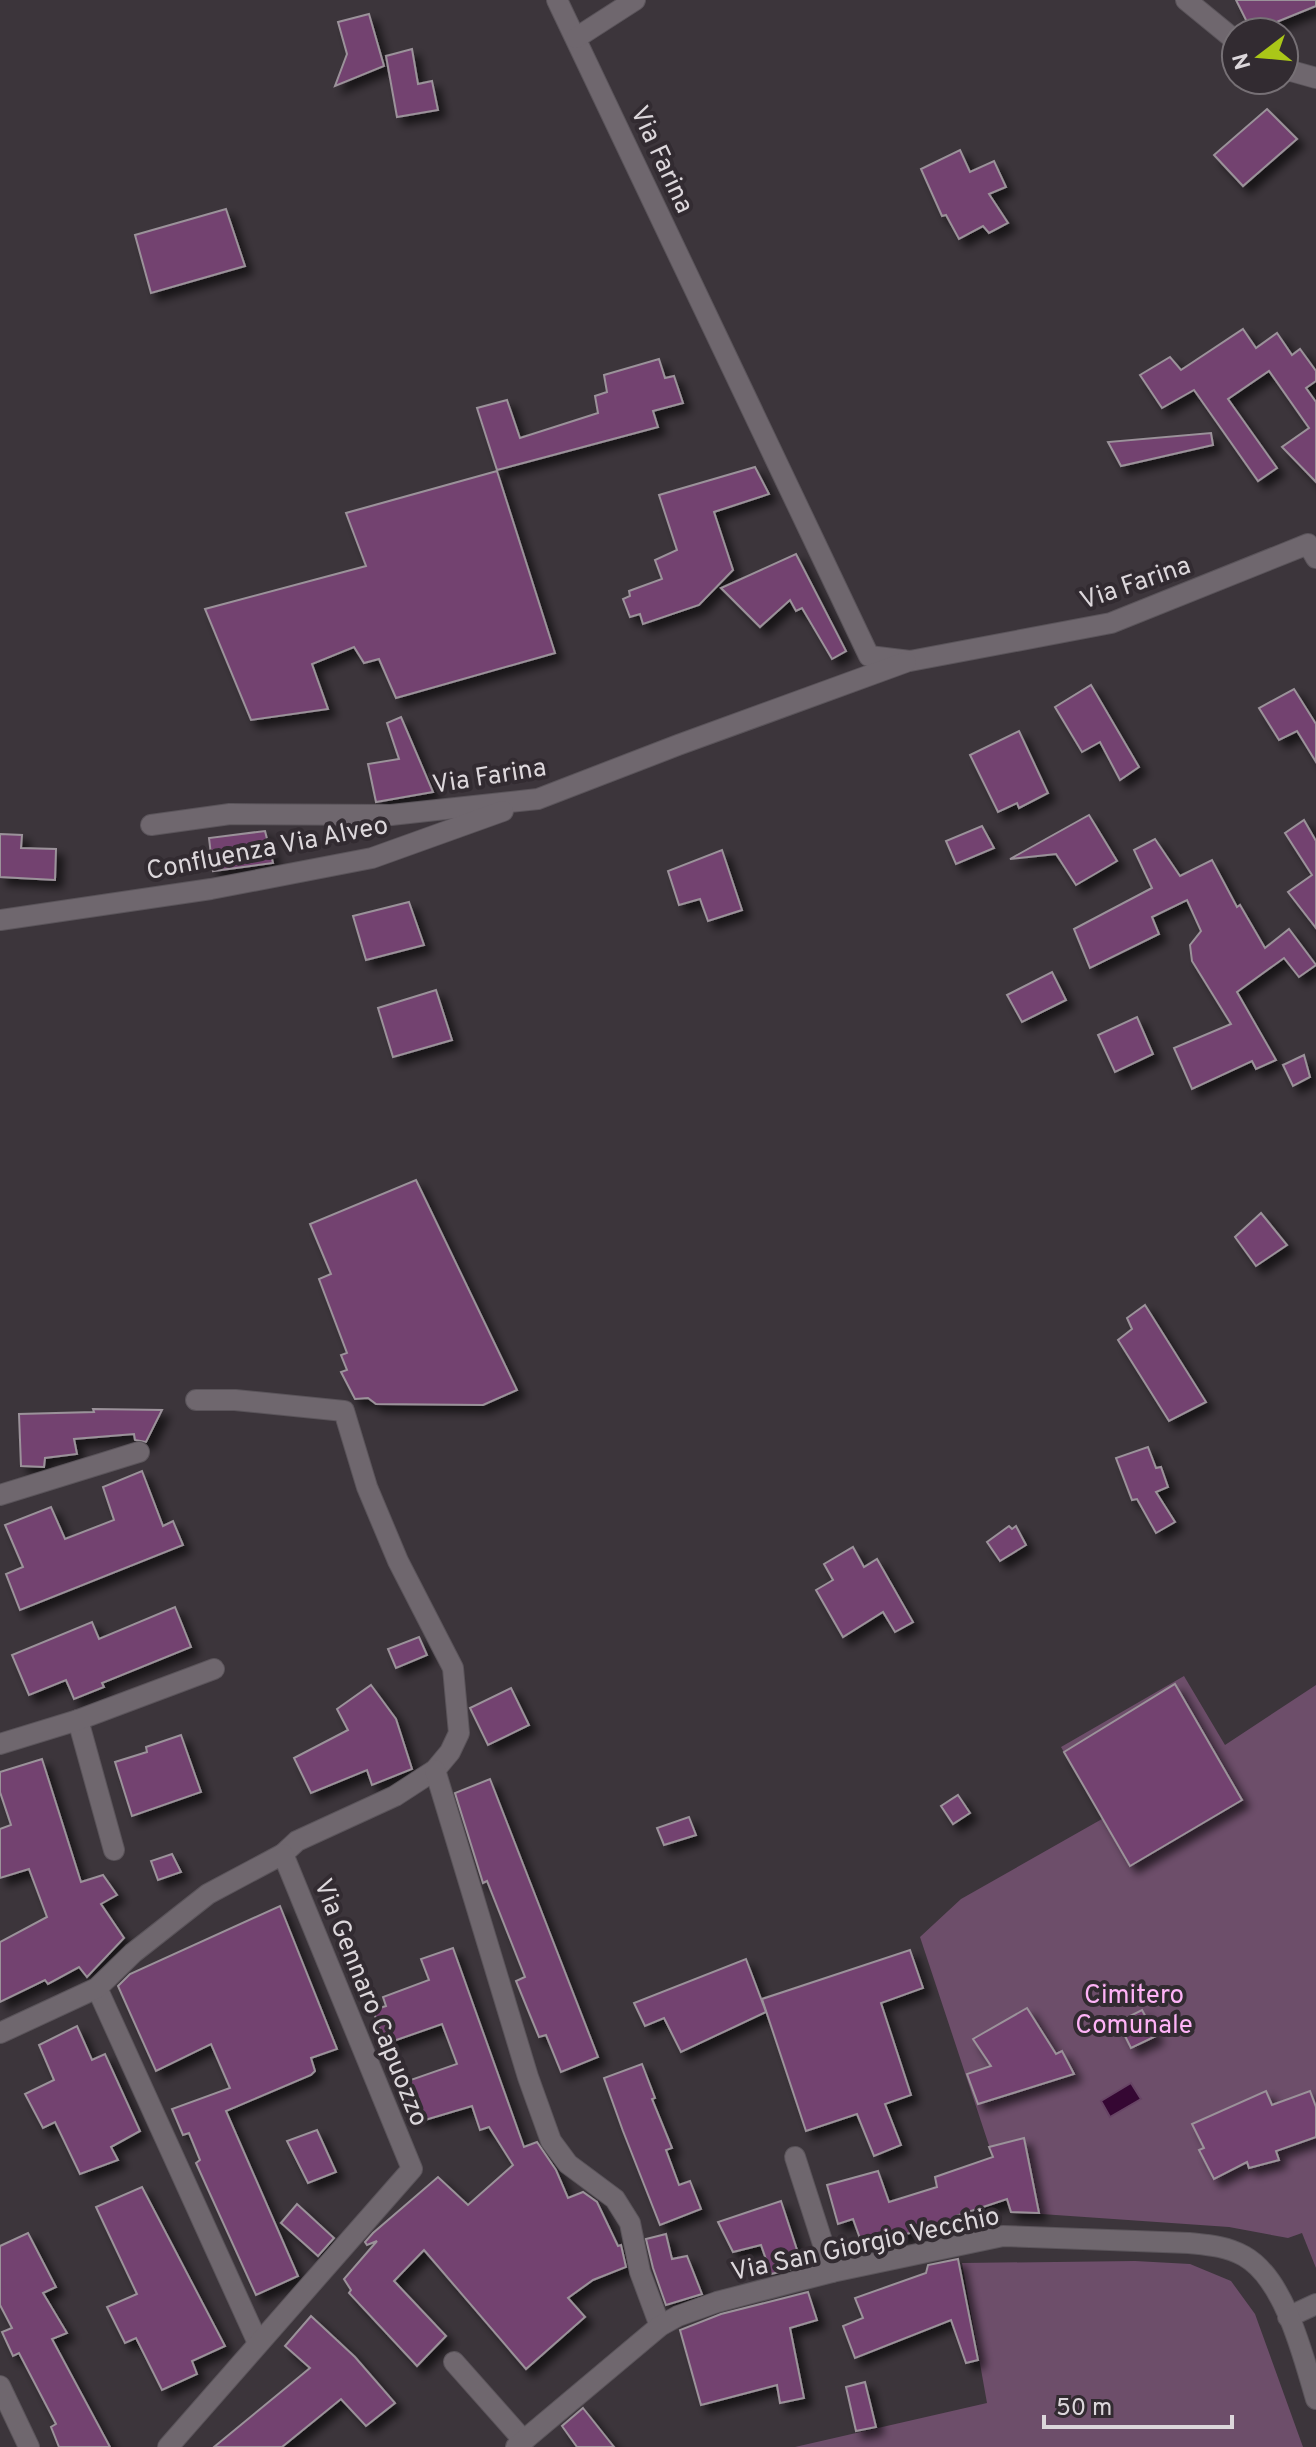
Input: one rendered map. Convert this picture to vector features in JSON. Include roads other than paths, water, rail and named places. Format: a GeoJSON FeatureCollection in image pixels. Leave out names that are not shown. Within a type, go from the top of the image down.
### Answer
{"type":"FeatureCollection","features":[{"type":"Feature","properties":{"kind":"street","name":"Via Farina"},"geometry":{"type":"LineString","coordinates":[[557,0],[869,656],[910,661]]}},
{"type":"Feature","properties":{"kind":"street"},"geometry":{"type":"LineString","coordinates":[[576,38],[635,0]]}},
{"type":"Feature","properties":{"kind":"street"},"geometry":{"type":"LineString","coordinates":[[1186,0],[1220,28]]}},
{"type":"Feature","properties":{"kind":"street","name":"Via Farina"},"geometry":{"type":"LineString","coordinates":[[151,825],[230,814],[391,815],[538,799],[692,739],[910,661],[1111,623],[1308,544],[1316,558]]}},
{"type":"Feature","properties":{"kind":"street","name":"Confluenza Via Alveo"},"geometry":{"type":"LineString","coordinates":[[0,920],[211,889],[372,858],[538,799]]}},
{"type":"Feature","properties":{"kind":"street"},"geometry":{"type":"LineString","coordinates":[[0,2033],[97,1988],[133,1953],[208,1894],[283,1854],[297,1841],[395,1796],[435,1770],[450,1752],[459,1733],[453,1668],[398,1561],[367,1487],[344,1411],[235,1400],[196,1400]]}},
{"type":"Feature","properties":{"kind":"street"},"geometry":{"type":"LineString","coordinates":[[0,1495],[139,1452]]}},
{"type":"Feature","properties":{"kind":"street"},"geometry":{"type":"LineString","coordinates":[[0,1744],[78,1720],[214,1669]]}},
{"type":"Feature","properties":{"kind":"street"},"geometry":{"type":"LineString","coordinates":[[78,1720],[114,1850]]}},
{"type":"Feature","properties":{"kind":"street"},"geometry":{"type":"LineString","coordinates":[[435,1770],[528,2077],[551,2141],[568,2164],[615,2199],[630,2223],[640,2272],[660,2326]]}},
{"type":"Feature","properties":{"kind":"street","name":"Via Gennaro Capuozzo"},"geometry":{"type":"LineString","coordinates":[[168,2447],[412,2169],[283,1854]]}},
{"type":"Feature","properties":{"kind":"street"},"geometry":{"type":"LineString","coordinates":[[97,1988],[258,2343]]}},
{"type":"Feature","properties":{"kind":"street"},"geometry":{"type":"LineString","coordinates":[[795,2157],[832,2272]]}},
{"type":"Feature","properties":{"kind":"street","name":"Via San Giorgio Vecchio"},"geometry":{"type":"LineString","coordinates":[[520,2444],[660,2326],[678,2316],[717,2302],[832,2272],[1003,2236],[1189,2243],[1218,2246],[1245,2256],[1264,2274],[1279,2295],[1316,2399]]}},
{"type":"Feature","properties":{"kind":"street"},"geometry":{"type":"LineString","coordinates":[[1288,2317],[1316,2304]]}},
{"type":"Feature","properties":{"kind":"street"},"geometry":{"type":"LineString","coordinates":[[454,2362],[520,2444]]}},
{"type":"Feature","properties":{"kind":"street"},"geometry":{"type":"LineString","coordinates":[[0,2386],[29,2447]]}},
{"type":"Feature","properties":{"kind":"park label","name":"Cimitero Comunale"},"geometry":{"type":"Point","coordinates":[1134,2009]}}]}
